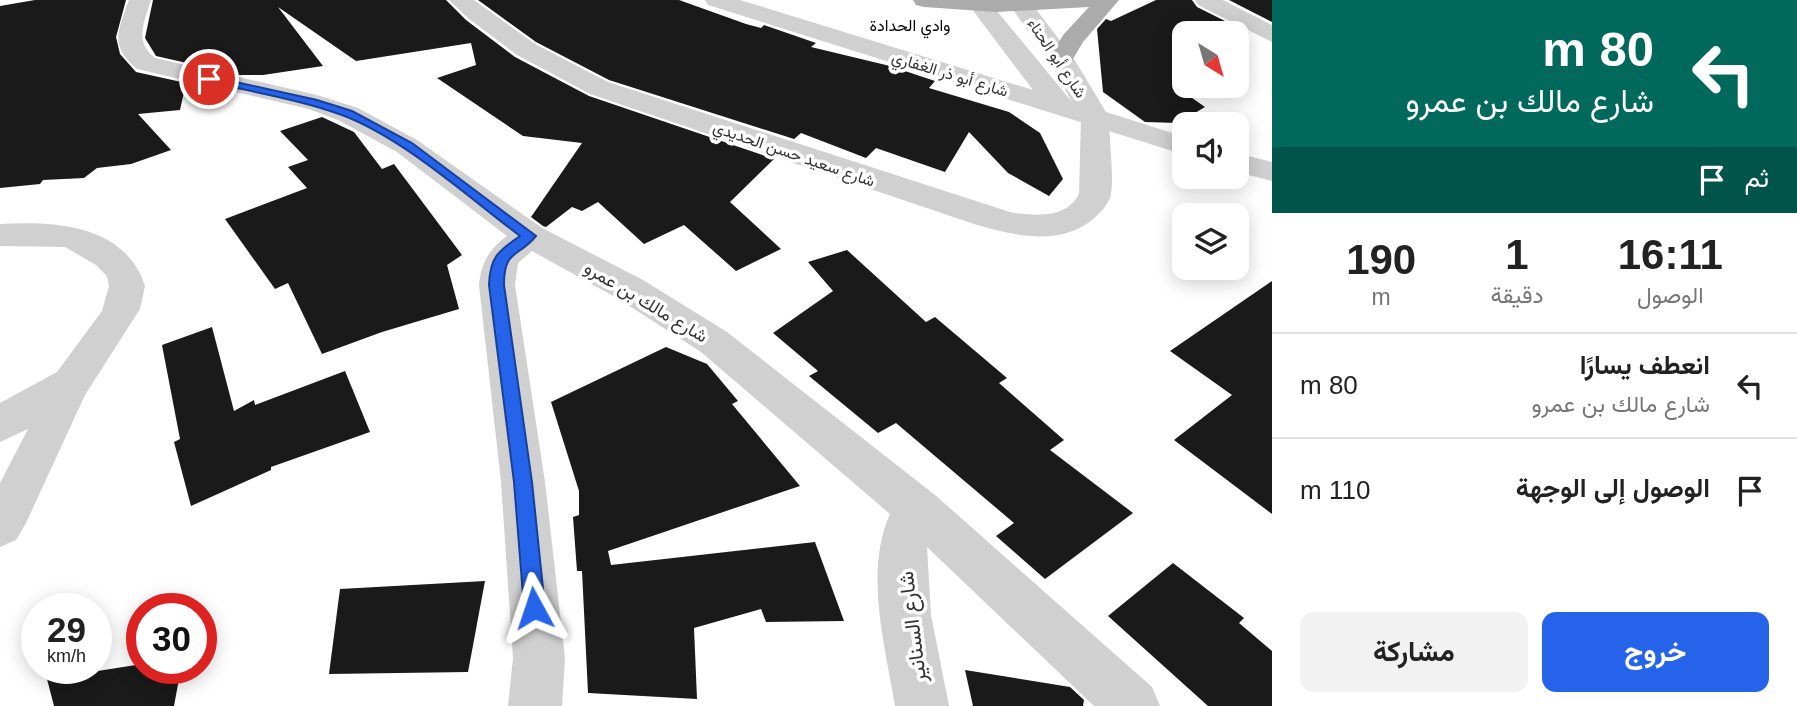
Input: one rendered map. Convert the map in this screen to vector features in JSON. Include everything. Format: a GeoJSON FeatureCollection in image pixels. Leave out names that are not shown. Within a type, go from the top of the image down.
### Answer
{"type":"FeatureCollection","features":[{"type":"Feature","properties":{"kind":"main road"},"geometry":{"type":"LineString","coordinates":[[924,0],[1095,0]]}},
{"type":"Feature","properties":{"kind":"main road"},"geometry":{"type":"LineString","coordinates":[[1061,59],[1073,39],[1108,0]]}},
{"type":"Feature","properties":{"kind":"street","name":"شارع مالك بن عمرو"},"geometry":{"type":"LineString","coordinates":[[140,0],[128,38],[131,49],[146,64],[317,103],[348,114],[407,146],[530,236],[630,289],[714,342],[919,510],[1133,706]]}},
{"type":"Feature","properties":{"kind":"street","name":"شارع سعيد حسن الحديدي"},"geometry":{"type":"LineString","coordinates":[[460,0],[528,53],[562,73],[599,88],[907,192],[1013,224],[1060,224],[1074,218],[1089,206],[1095,194],[1097,166],[1094,132]]}},
{"type":"Feature","properties":{"kind":"street","name":"شارع أبو ذر الغفاري"},"geometry":{"type":"LineString","coordinates":[[716,0],[1062,109]]}},
{"type":"Feature","properties":{"kind":"street"},"geometry":{"type":"LineString","coordinates":[[1206,0],[1272,35]]}},
{"type":"Feature","properties":{"kind":"street","name":"شارع أبو الحناء"},"geometry":{"type":"LineString","coordinates":[[978,2],[1062,109]]}},
{"type":"Feature","properties":{"kind":"street","name":"شارع أبو الحناء"},"geometry":{"type":"LineString","coordinates":[[1018,2],[1061,59],[1094,132]]}},
{"type":"Feature","properties":{"kind":"street"},"geometry":{"type":"LineString","coordinates":[[1062,109],[1094,132],[1172,144]]}},
{"type":"Feature","properties":{"kind":"street"},"geometry":{"type":"LineString","coordinates":[[1249,165],[1272,172]]}},
{"type":"Feature","properties":{"kind":"street"},"geometry":{"type":"LineString","coordinates":[[0,235],[65,237],[91,246],[109,258],[121,271],[127,294],[120,312],[70,384],[0,525]]}},
{"type":"Feature","properties":{"kind":"street"},"geometry":{"type":"LineString","coordinates":[[530,236],[505,253],[497,266],[497,285],[523,482],[539,658],[534,706]]}},
{"type":"Feature","properties":{"kind":"street"},"geometry":{"type":"LineString","coordinates":[[0,424],[70,384]]}},
{"type":"Feature","properties":{"kind":"street","name":"شارع السنانير"},"geometry":{"type":"LineString","coordinates":[[919,510],[907,527],[903,555],[905,608],[922,706]]}},
{"type":"Feature","properties":{"kind":"building"},"geometry":{"type":"Polygon","coordinates":[[[35,0],[126,0],[116,37],[120,54],[136,72],[186,83],[180,110],[138,114],[171,150],[131,164],[97,168],[84,178],[43,180],[40,184],[0,188],[0,6],[35,0]]]}},
{"type":"Feature","properties":{"kind":"building"},"geometry":{"type":"Polygon","coordinates":[[[153,0],[446,0],[466,20],[515,57],[589,96],[774,159],[730,202],[781,249],[736,271],[684,225],[644,244],[598,202],[582,211],[572,207],[546,227],[543,226],[531,217],[582,143],[523,136],[437,78],[476,65],[471,43],[356,61],[278,7],[323,66],[263,75],[240,75],[156,56],[145,38],[153,0]]]}},
{"type":"Feature","properties":{"kind":"building"},"geometry":{"type":"Polygon","coordinates":[[[478,0],[679,0],[746,24],[761,28],[764,25],[816,43],[811,47],[890,66],[935,81],[929,88],[1009,112],[1040,133],[1063,179],[1049,196],[1008,173],[969,132],[945,172],[876,148],[866,158],[801,133],[794,139],[609,80],[536,42],[478,0]]]}},
{"type":"Feature","properties":{"kind":"building"},"geometry":{"type":"Polygon","coordinates":[[[1156,0],[1192,0],[1197,7],[1225,21],[1172,21],[1172,98],[1192,98],[1205,107],[1197,112],[1172,112],[1172,123],[1145,122],[1103,92],[1097,29],[1106,19],[1111,21],[1156,0]]]}},
{"type":"Feature","properties":{"kind":"building"},"geometry":{"type":"Polygon","coordinates":[[[1229,0],[1272,0],[1272,22],[1229,0]]]}},
{"type":"Feature","properties":{"kind":"building"},"geometry":{"type":"Polygon","coordinates":[[[322,117],[354,132],[382,169],[394,164],[462,255],[447,265],[459,309],[382,332],[322,354],[288,283],[275,289],[225,219],[307,188],[288,167],[308,160],[280,131],[322,117]]]}},
{"type":"Feature","properties":{"kind":"building"},"geometry":{"type":"Polygon","coordinates":[[[847,250],[926,322],[935,317],[1007,378],[999,383],[1064,440],[1050,450],[1133,513],[1045,579],[996,536],[1014,523],[896,423],[878,433],[809,376],[818,371],[773,333],[833,291],[808,262],[847,250]]]}},
{"type":"Feature","properties":{"kind":"building"},"geometry":{"type":"Polygon","coordinates":[[[1272,281],[1272,514],[1174,440],[1232,395],[1170,351],[1272,281]]]}},
{"type":"Feature","properties":{"kind":"building"},"geometry":{"type":"Polygon","coordinates":[[[212,327],[234,411],[254,400],[255,405],[345,371],[370,432],[271,467],[271,470],[191,506],[174,442],[180,439],[162,345],[212,327]]]}},
{"type":"Feature","properties":{"kind":"building"},"geometry":{"type":"Polygon","coordinates":[[[666,347],[707,364],[738,401],[732,404],[800,486],[608,551],[611,565],[815,542],[844,621],[766,622],[761,609],[694,628],[697,699],[588,693],[582,571],[577,571],[573,517],[579,515],[579,491],[551,402],[666,347]]]}},
{"type":"Feature","properties":{"kind":"building"},"geometry":{"type":"Polygon","coordinates":[[[1173,563],[1244,618],[1239,623],[1272,651],[1272,706],[1208,706],[1108,616],[1173,563]]]}},
{"type":"Feature","properties":{"kind":"building"},"geometry":{"type":"Polygon","coordinates":[[[485,581],[468,672],[329,674],[340,589],[485,581]]]}},
{"type":"Feature","properties":{"kind":"building"},"geometry":{"type":"Polygon","coordinates":[[[126,667],[126,684],[178,684],[174,706],[54,706],[48,684],[112,684],[112,669],[126,667]]]}},
{"type":"Feature","properties":{"kind":"building"},"geometry":{"type":"Polygon","coordinates":[[[965,670],[1070,687],[1084,700],[1083,706],[973,706],[965,670]]]}},
{"type":"Feature","properties":{"kind":"district","name":"وادي الحدادة"},"geometry":{"type":"Point","coordinates":[910,25]}},
{"type":"Feature","properties":{"kind":"route"},"geometry":{"type":"LineString","coordinates":[[209,79],[317,103],[374,126],[444,171],[530,236],[505,253],[497,266],[497,285],[523,482],[534,608]]}}]}
